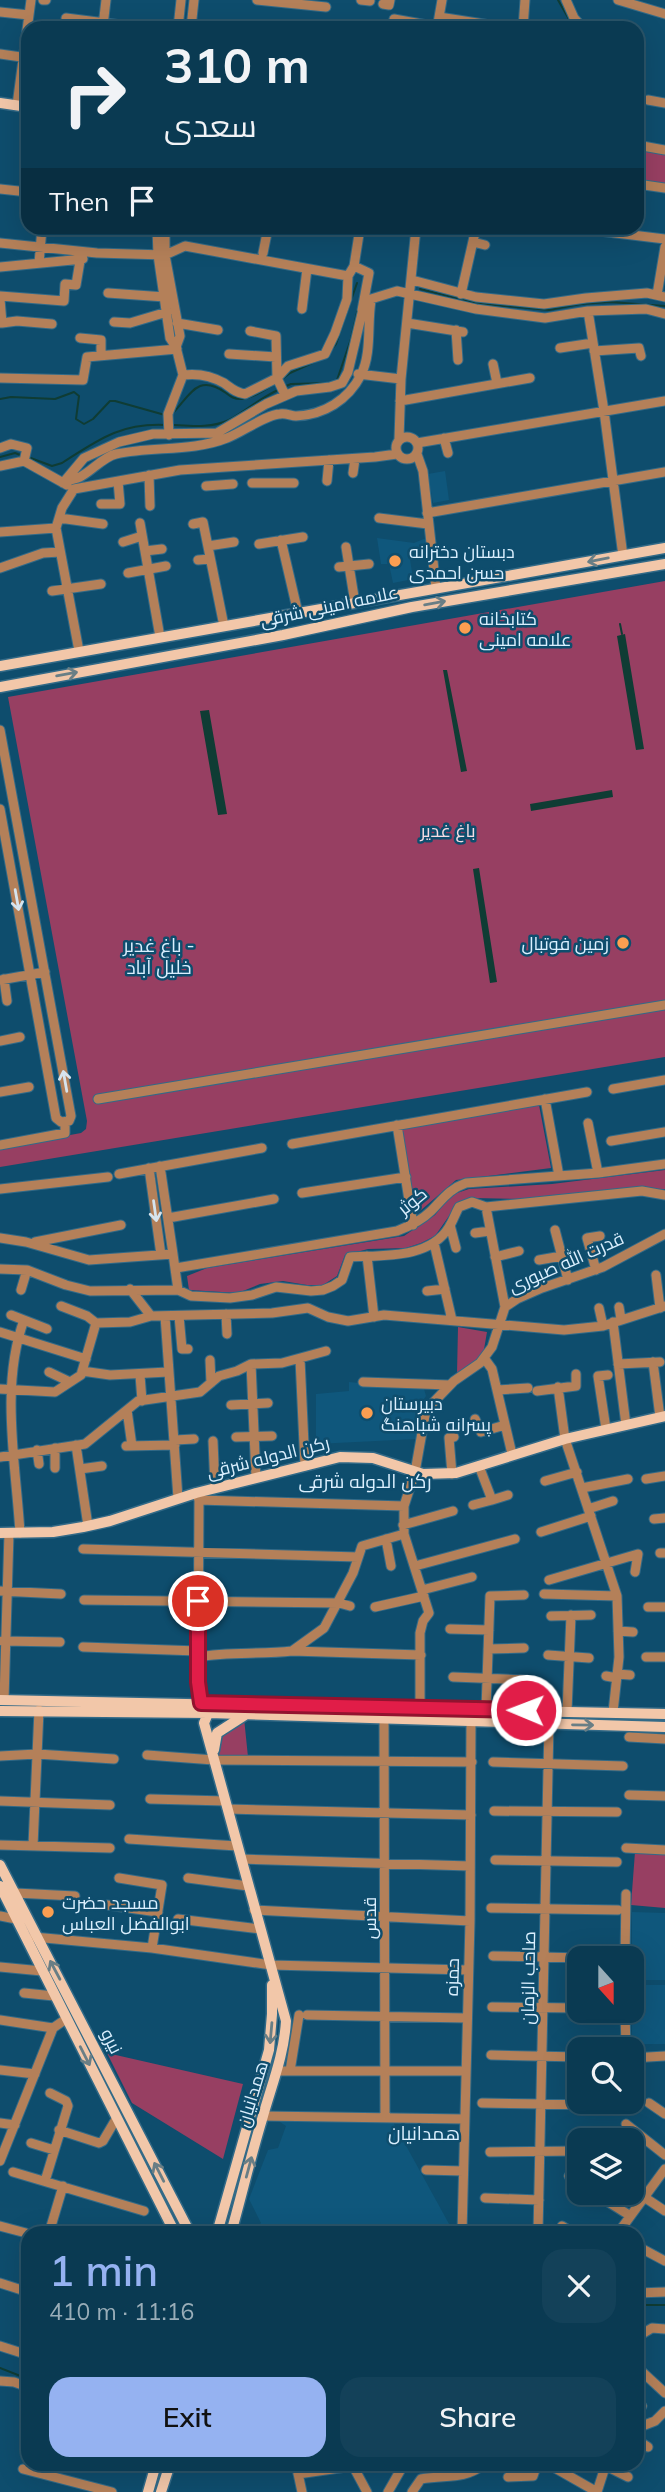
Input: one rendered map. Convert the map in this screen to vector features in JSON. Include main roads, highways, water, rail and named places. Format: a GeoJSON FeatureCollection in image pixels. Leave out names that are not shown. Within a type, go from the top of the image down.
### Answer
{"type":"FeatureCollection","features":[{"type":"Feature","properties":{"kind":"main road"},"geometry":{"type":"LineString","coordinates":[[0,103],[21,106]]}},
{"type":"Feature","properties":{"kind":"main road","name":"علامه امینی شرقی"},"geometry":{"type":"LineString","coordinates":[[0,666],[665,548]]}},
{"type":"Feature","properties":{"kind":"main road","name":"علامه امینی شرقی"},"geometry":{"type":"LineString","coordinates":[[0,687],[276,636],[412,607],[665,564]]}},
{"type":"Feature","properties":{"kind":"main road"},"geometry":{"type":"LineString","coordinates":[[274,618],[276,636]]}},
{"type":"Feature","properties":{"kind":"main road","name":"رکن الدوله شرقی"},"geometry":{"type":"LineString","coordinates":[[10,1533],[53,1532],[88,1526],[178,1498],[197,1497],[215,1488],[340,1457],[373,1458],[415,1472],[452,1474],[565,1439],[662,1416]]}},
{"type":"Feature","properties":{"kind":"main road"},"geometry":{"type":"LineString","coordinates":[[1,1703],[38,1710],[200,1711],[220,1704],[665,1714]]}},
{"type":"Feature","properties":{"kind":"main road"},"geometry":{"type":"LineString","coordinates":[[1,1703],[246,1715],[665,1727]]}},
{"type":"Feature","properties":{"kind":"main road"},"geometry":{"type":"LineString","coordinates":[[525,1724],[526,1710]]}},
{"type":"Feature","properties":{"kind":"main road","name":"همدانیان"},"geometry":{"type":"LineString","coordinates":[[200,1711],[286,2021],[278,2071],[233,2226]]}},
{"type":"Feature","properties":{"kind":"main road"},"geometry":{"type":"LineString","coordinates":[[214,1760],[218,1733],[246,1715]]}},
{"type":"Feature","properties":{"kind":"main road","name":"نیرو"},"geometry":{"type":"LineString","coordinates":[[0,1865],[15,1893],[42,1971],[171,2226]]}},
{"type":"Feature","properties":{"kind":"main road","name":"نیرو"},"geometry":{"type":"LineString","coordinates":[[0,1886],[16,1919],[32,1938],[186,2226]]}},
{"type":"Feature","properties":{"kind":"main road","name":"همدانیان"},"geometry":{"type":"LineString","coordinates":[[219,2226],[269,2050],[272,2014],[271,1965]]}},
{"type":"Feature","properties":{"kind":"main road"},"geometry":{"type":"LineString","coordinates":[[148,2492],[154,2471]]}},
{"type":"Feature","properties":{"kind":"main road"},"geometry":{"type":"LineString","coordinates":[[161,2492],[168,2471]]}},
{"type":"Feature","properties":{"kind":"waterway"},"geometry":{"type":"LineString","coordinates":[[558,0],[570,21]]}},
{"type":"Feature","properties":{"kind":"waterway"},"geometry":{"type":"LineString","coordinates":[[331,350],[336,344],[357,283]]}},
{"type":"Feature","properties":{"kind":"waterway"},"geometry":{"type":"LineString","coordinates":[[420,289],[482,304],[549,310],[610,302],[665,306]]}},
{"type":"Feature","properties":{"kind":"waterway"},"geometry":{"type":"LineString","coordinates":[[337,380],[351,339],[361,295]]}},
{"type":"Feature","properties":{"kind":"waterway"},"geometry":{"type":"LineString","coordinates":[[281,380],[319,360]]}},
{"type":"Feature","properties":{"kind":"waterway"},"geometry":{"type":"LineString","coordinates":[[173,413],[190,393],[202,386],[216,387],[233,398],[245,399],[276,383]]}},
{"type":"Feature","properties":{"kind":"waterway"},"geometry":{"type":"LineString","coordinates":[[286,386],[329,383]]}},
{"type":"Feature","properties":{"kind":"waterway"},"geometry":{"type":"LineString","coordinates":[[174,425],[202,426],[222,423],[278,390]]}},
{"type":"Feature","properties":{"kind":"waterway"},"geometry":{"type":"LineString","coordinates":[[0,399],[55,399],[74,392],[79,396],[76,419],[84,424],[93,419],[110,401],[165,415]]}},
{"type":"Feature","properties":{"kind":"waterway"},"geometry":{"type":"LineString","coordinates":[[28,457],[52,466],[122,430],[165,425]]}},
{"type":"Feature","properties":{"kind":"waterway"},"geometry":{"type":"LineString","coordinates":[[0,457],[15,453],[23,456]]}},
{"type":"Feature","properties":{"kind":"waterway"},"geometry":{"type":"LineString","coordinates":[[620,624],[622,634]]}},
{"type":"Feature","properties":{"kind":"waterway"},"geometry":{"type":"LineString","coordinates":[[644,2305],[665,2305]]}},
{"type":"Feature","properties":{"kind":"waterway"},"geometry":{"type":"LineString","coordinates":[[0,2368],[21,2376]]}},
{"type":"Feature","properties":{"kind":"place","name":"دبستان دخترانه حسن احمدی"},"geometry":{"type":"Point","coordinates":[395,561]}},
{"type":"Feature","properties":{"kind":"place","name":"کتابخانه علامه امینی"},"geometry":{"type":"Point","coordinates":[465,628]}},
{"type":"Feature","properties":{"kind":"place","name":"زمین فوتبال"},"geometry":{"type":"Point","coordinates":[623,943]}},
{"type":"Feature","properties":{"kind":"place","name":"دبیرستان پسرانه شباهنگ"},"geometry":{"type":"Point","coordinates":[367,1413]}},
{"type":"Feature","properties":{"kind":"place","name":"مسجد حضرت ابوالفضل العباس"},"geometry":{"type":"Point","coordinates":[48,1912]}},
{"type":"Feature","properties":{"kind":"district","name":"باغ غدیر - خلیل آباد"},"geometry":{"type":"Point","coordinates":[159,956]}},
{"type":"Feature","properties":{"kind":"district","name":"رکن الدوله شرقی"},"geometry":{"type":"Point","coordinates":[365,1481]}},
{"type":"Feature","properties":{"kind":"district","name":"همدانیان"},"geometry":{"type":"Point","coordinates":[424,2133]}},
{"type":"Feature","properties":{"kind":"park label","name":"باغ غدیر"},"geometry":{"type":"Point","coordinates":[448,830]}}]}
